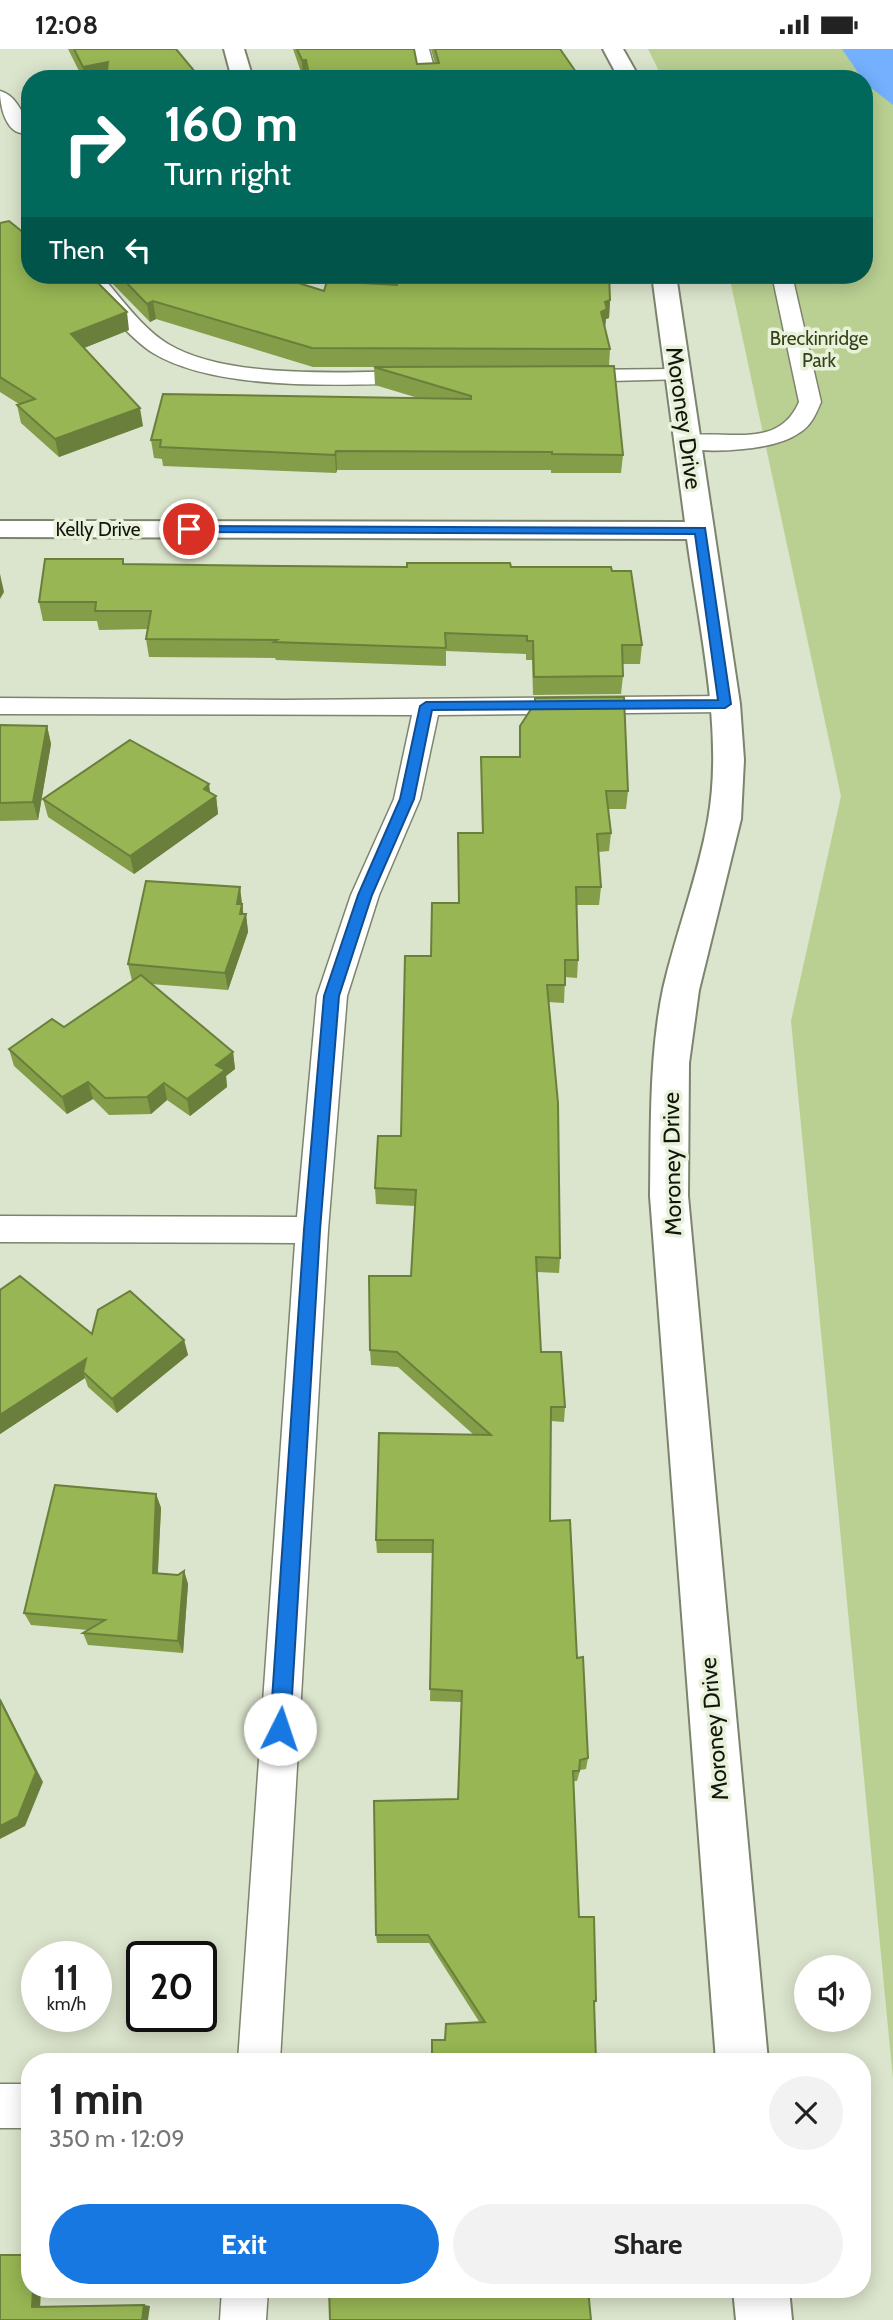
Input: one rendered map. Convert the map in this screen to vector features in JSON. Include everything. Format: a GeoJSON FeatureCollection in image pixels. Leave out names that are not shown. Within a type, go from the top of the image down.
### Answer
{"type":"FeatureCollection","features":[{"type":"Feature","properties":{"kind":"street"},"geometry":{"type":"LineString","coordinates":[[234,49],[240,70]]}},
{"type":"Feature","properties":{"kind":"street"},"geometry":{"type":"LineString","coordinates":[[613,49],[625,70]]}},
{"type":"Feature","properties":{"kind":"street","name":"Moroney Drive"},"geometry":{"type":"LineString","coordinates":[[665,284],[725,704],[729,760],[725,819],[681,990],[671,1063],[670,1196],[741,2053]]}},
{"type":"Feature","properties":{"kind":"street","name":"Kelly Drive"},"geometry":{"type":"LineString","coordinates":[[0,529],[701,531]]}},
{"type":"Feature","properties":{"kind":"street"},"geometry":{"type":"LineString","coordinates":[[762,2298],[764,2320]]}},
{"type":"Feature","properties":{"kind":"lane"},"geometry":{"type":"LineString","coordinates":[[421,49],[426,70]]}},
{"type":"Feature","properties":{"kind":"lane"},"geometry":{"type":"LineString","coordinates":[[0,96],[21,124]]}},
{"type":"Feature","properties":{"kind":"lane"},"geometry":{"type":"LineString","coordinates":[[0,128],[21,130]]}},
{"type":"Feature","properties":{"kind":"lane"},"geometry":{"type":"LineString","coordinates":[[99,284],[160,347],[189,362],[244,374],[440,377]]}},
{"type":"Feature","properties":{"kind":"lane"},"geometry":{"type":"LineString","coordinates":[[688,442],[755,441],[788,432],[807,413],[810,401],[784,284]]}},
{"type":"Feature","properties":{"kind":"lane"},"geometry":{"type":"LineString","coordinates":[[552,376],[678,375]]}},
{"type":"Feature","properties":{"kind":"lane"},"geometry":{"type":"LineString","coordinates":[[0,706],[725,704]]}},
{"type":"Feature","properties":{"kind":"lane"},"geometry":{"type":"LineString","coordinates":[[259,2053],[312,1230],[331,996],[365,895],[407,799],[426,706]]}},
{"type":"Feature","properties":{"kind":"lane"},"geometry":{"type":"LineString","coordinates":[[0,1229],[312,1230]]}},
{"type":"Feature","properties":{"kind":"lane"},"geometry":{"type":"LineString","coordinates":[[0,2106],[21,2106]]}},
{"type":"Feature","properties":{"kind":"lane"},"geometry":{"type":"LineString","coordinates":[[243,2320],[244,2298]]}},
{"type":"Feature","properties":{"kind":"green space","name":"Breckinridge Park"},"geometry":{"type":"Polygon","coordinates":[[[648,49],[893,49],[893,2079],[791,1021],[841,796],[731,284],[873,284],[873,70],[658,70],[648,49]]]}},
{"type":"Feature","properties":{"kind":"water"},"geometry":{"type":"Polygon","coordinates":[[[842,49],[893,49],[893,105],[873,89],[873,70],[856,70],[842,49]]]}},
{"type":"Feature","properties":{"kind":"building"},"geometry":{"type":"Polygon","coordinates":[[[74,49],[176,49],[194,70],[107,70],[108,62],[83,67],[74,49]]]}},
{"type":"Feature","properties":{"kind":"building"},"geometry":{"type":"Polygon","coordinates":[[[297,49],[414,49],[417,64],[439,63],[435,49],[560,49],[575,70],[308,70],[306,60],[302,60],[297,49]]]}},
{"type":"Feature","properties":{"kind":"building"},"geometry":{"type":"Polygon","coordinates":[[[9,221],[21,231],[21,284],[99,284],[127,312],[71,334],[140,408],[55,439],[17,405],[35,399],[0,377],[0,223],[9,221]]]}},
{"type":"Feature","properties":{"kind":"building"},"geometry":{"type":"Polygon","coordinates":[[[128,284],[302,284],[324,291],[326,284],[609,284],[610,300],[605,302],[607,309],[601,312],[610,349],[312,348],[153,301],[147,304],[128,284]]]}},
{"type":"Feature","properties":{"kind":"building"},"geometry":{"type":"Polygon","coordinates":[[[614,366],[623,455],[336,451],[335,455],[160,447],[161,440],[151,440],[163,394],[471,399],[471,396],[374,367],[614,366]]]}},
{"type":"Feature","properties":{"kind":"building"},"geometry":{"type":"Polygon","coordinates":[[[45,559],[123,559],[123,564],[407,567],[407,563],[510,563],[511,567],[611,567],[612,571],[631,571],[642,645],[622,645],[623,676],[534,677],[533,641],[527,641],[527,636],[445,633],[446,648],[274,642],[277,640],[146,639],[151,611],[95,611],[96,602],[39,602],[45,559]]]}},
{"type":"Feature","properties":{"kind":"building"},"geometry":{"type":"Polygon","coordinates":[[[624,697],[628,791],[606,791],[611,833],[597,834],[601,887],[576,887],[578,960],[565,960],[565,985],[547,985],[558,1103],[560,1258],[536,1257],[541,1352],[561,1352],[565,1407],[551,1407],[550,1521],[570,1520],[577,1658],[583,1657],[588,1758],[580,1760],[579,1771],[573,1771],[579,1917],[594,1917],[596,2053],[432,2053],[432,2040],[445,2040],[446,2024],[485,2022],[428,1935],[376,1935],[374,1801],[458,1799],[462,1691],[430,1689],[433,1540],[376,1540],[379,1433],[491,1435],[397,1352],[370,1350],[369,1276],[411,1276],[416,1190],[375,1188],[378,1136],[401,1136],[405,956],[431,956],[432,903],[459,903],[458,833],[483,833],[481,757],[520,757],[520,726],[535,703],[535,698],[624,697]]]}},
{"type":"Feature","properties":{"kind":"building"},"geometry":{"type":"Polygon","coordinates":[[[0,725],[47,726],[33,802],[0,803],[0,725]]]}},
{"type":"Feature","properties":{"kind":"building"},"geometry":{"type":"Polygon","coordinates":[[[130,740],[209,784],[204,789],[216,796],[130,856],[43,799],[130,740]]]}},
{"type":"Feature","properties":{"kind":"building"},"geometry":{"type":"Polygon","coordinates":[[[146,881],[240,887],[237,904],[242,904],[240,914],[246,914],[225,973],[128,964],[146,881]]]}},
{"type":"Feature","properties":{"kind":"building"},"geometry":{"type":"Polygon","coordinates":[[[141,975],[233,1052],[216,1065],[225,1070],[187,1099],[164,1083],[147,1097],[105,1098],[88,1082],[62,1097],[9,1049],[52,1019],[64,1027],[141,975]]]}},
{"type":"Feature","properties":{"kind":"building"},"geometry":{"type":"Polygon","coordinates":[[[20,1276],[92,1334],[98,1310],[130,1291],[184,1340],[112,1399],[83,1372],[86,1359],[0,1415],[0,1290],[20,1276]]]}},
{"type":"Feature","properties":{"kind":"building"},"geometry":{"type":"Polygon","coordinates":[[[55,1485],[156,1494],[153,1573],[178,1575],[184,1571],[178,1641],[83,1633],[105,1620],[24,1613],[55,1485]]]}},
{"type":"Feature","properties":{"kind":"building"},"geometry":{"type":"Polygon","coordinates":[[[0,1700],[36,1772],[18,1817],[0,1826],[0,1700]]]}},
{"type":"Feature","properties":{"kind":"building"},"geometry":{"type":"Polygon","coordinates":[[[0,2255],[21,2255],[21,2298],[32,2298],[32,2307],[144,2305],[142,2320],[0,2320],[0,2255]]]}},
{"type":"Feature","properties":{"kind":"building"},"geometry":{"type":"Polygon","coordinates":[[[329,2298],[589,2298],[591,2320],[330,2320],[329,2298]]]}},
{"type":"Feature","properties":{"kind":"route"},"geometry":{"type":"LineString","coordinates":[[189,529],[701,531],[725,704],[426,706],[407,799],[365,895],[331,996],[312,1230],[280,1729]]}}]}
